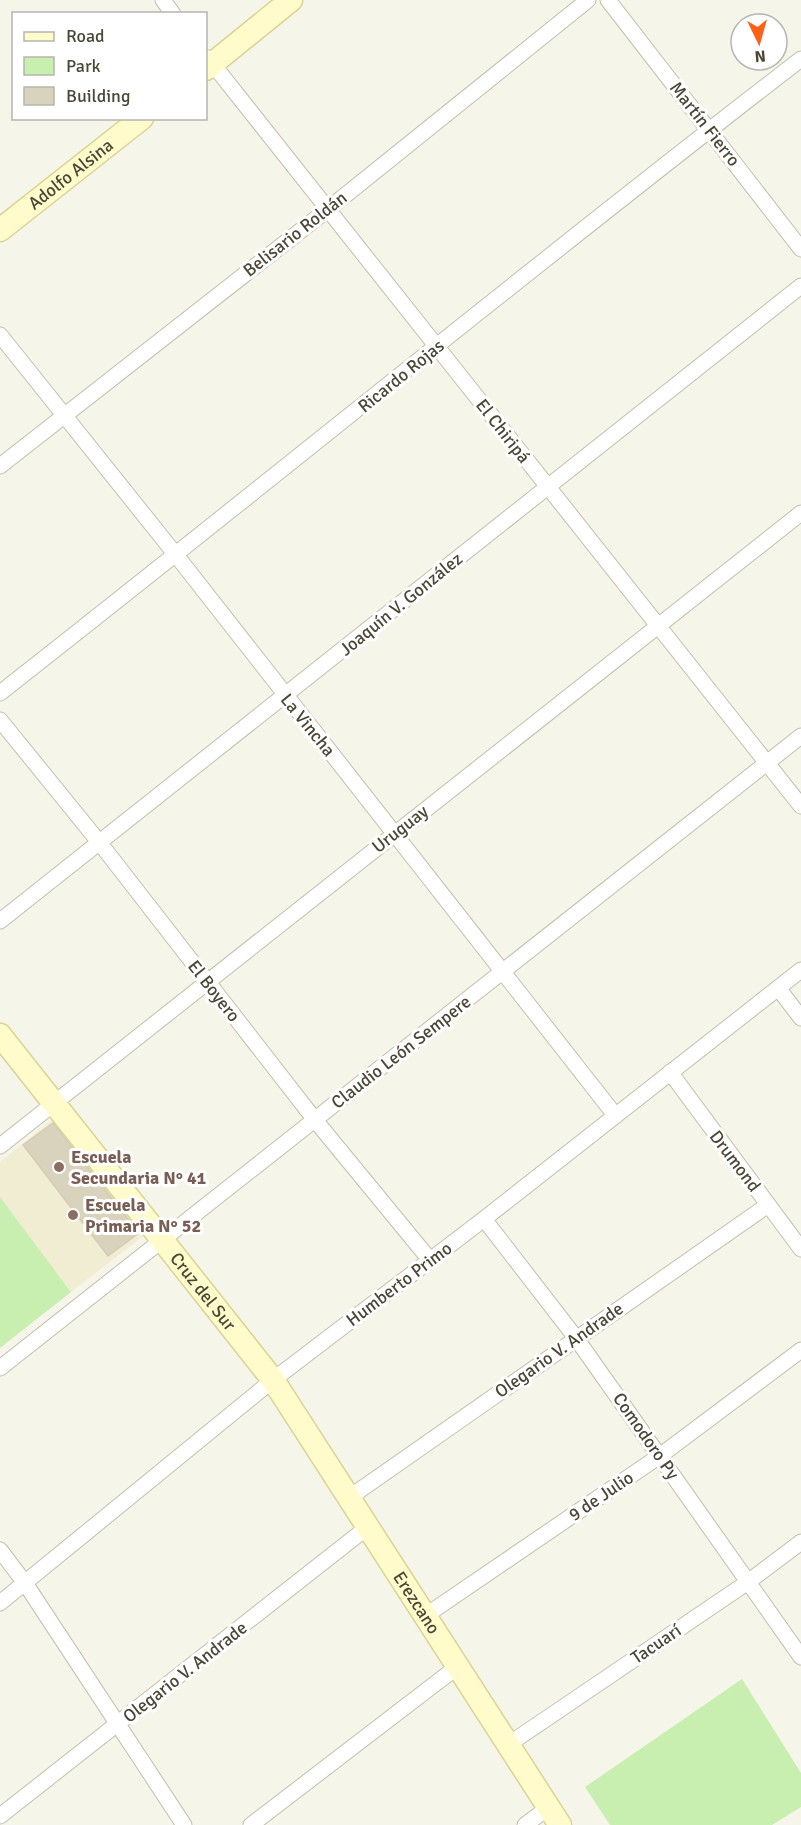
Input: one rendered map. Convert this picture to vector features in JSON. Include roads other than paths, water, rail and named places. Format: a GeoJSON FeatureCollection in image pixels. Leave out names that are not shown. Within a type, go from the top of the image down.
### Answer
{"type":"FeatureCollection","features":[{"type":"Feature","properties":{"kind":"street"},"geometry":{"type":"LineString","coordinates":[[208,62],[291,0]]}},
{"type":"Feature","properties":{"kind":"street","name":"Belisario Roldán"},"geometry":{"type":"LineString","coordinates":[[0,466],[327,210],[588,0]]}},
{"type":"Feature","properties":{"kind":"street","name":"Martín Fierro"},"geometry":{"type":"LineString","coordinates":[[608,0],[801,249]]}},
{"type":"Feature","properties":{"kind":"street","name":"Ricardo Rojas"},"geometry":{"type":"LineString","coordinates":[[0,693],[801,59]]}},
{"type":"Feature","properties":{"kind":"street","name":"El Chiripá"},"geometry":{"type":"LineString","coordinates":[[208,62],[438,346],[547,488],[801,806]]}},
{"type":"Feature","properties":{"kind":"street","name":"Adolfo Alsina"},"geometry":{"type":"LineString","coordinates":[[0,230],[139,120]]}},
{"type":"Feature","properties":{"kind":"street","name":"Joaquín V. González"},"geometry":{"type":"LineString","coordinates":[[0,921],[801,286]]}},
{"type":"Feature","properties":{"kind":"street","name":"La Vincha"},"geometry":{"type":"LineString","coordinates":[[0,336],[176,555],[615,1115]]}},
{"type":"Feature","properties":{"kind":"street","name":"Uruguay"},"geometry":{"type":"LineString","coordinates":[[0,1146],[801,513]]}},
{"type":"Feature","properties":{"kind":"street","name":"El Boyero"},"geometry":{"type":"LineString","coordinates":[[0,720],[99,842],[315,1120],[430,1260]]}},
{"type":"Feature","properties":{"kind":"street","name":"Claudio León Sempere"},"geometry":{"type":"LineString","coordinates":[[0,1368],[801,736]]}},
{"type":"Feature","properties":{"kind":"street","name":"Humberto Primo"},"geometry":{"type":"LineString","coordinates":[[0,1603],[273,1380],[484,1220],[801,970]]}},
{"type":"Feature","properties":{"kind":"street"},"geometry":{"type":"LineString","coordinates":[[778,988],[801,1018]]}},
{"type":"Feature","properties":{"kind":"street","name":"Cruz del Sur"},"geometry":{"type":"LineString","coordinates":[[0,1035],[273,1380]]}},
{"type":"Feature","properties":{"kind":"street","name":"Drumond"},"geometry":{"type":"LineString","coordinates":[[670,1072],[801,1249]]}},
{"type":"Feature","properties":{"kind":"street","name":"Olegario V. Andrade"},"geometry":{"type":"LineString","coordinates":[[350,1497],[768,1205]]}},
{"type":"Feature","properties":{"kind":"street","name":"Comodoro Py"},"geometry":{"type":"LineString","coordinates":[[484,1220],[576,1338],[661,1455],[801,1657]]}},
{"type":"Feature","properties":{"kind":"street","name":"9 de Julio"},"geometry":{"type":"LineString","coordinates":[[425,1616],[661,1455],[801,1350]]}},
{"type":"Feature","properties":{"kind":"street","name":"Erezcano"},"geometry":{"type":"LineString","coordinates":[[273,1380],[554,1816]]}},
{"type":"Feature","properties":{"kind":"street","name":"Olegario V. Andrade"},"geometry":{"type":"LineString","coordinates":[[0,1816],[369,1526]]}},
{"type":"Feature","properties":{"kind":"street","name":"Tacuarí"},"geometry":{"type":"LineString","coordinates":[[509,1744],[748,1582],[801,1542]]}},
{"type":"Feature","properties":{"kind":"street"},"geometry":{"type":"LineString","coordinates":[[0,1550],[25,1582],[184,1825]]}},
{"type":"Feature","properties":{"kind":"street"},"geometry":{"type":"LineString","coordinates":[[251,1825],[457,1667]]}},
{"type":"Feature","properties":{"kind":"street"},"geometry":{"type":"LineString","coordinates":[[525,1825],[554,1816]]}},
{"type":"Feature","properties":{"kind":"place","name":"Escuela Secundaria N° 41"},"geometry":{"type":"Point","coordinates":[59,1167]}},
{"type":"Feature","properties":{"kind":"place","name":"Escuela Primaria N° 52"},"geometry":{"type":"Point","coordinates":[73,1215]}}]}
